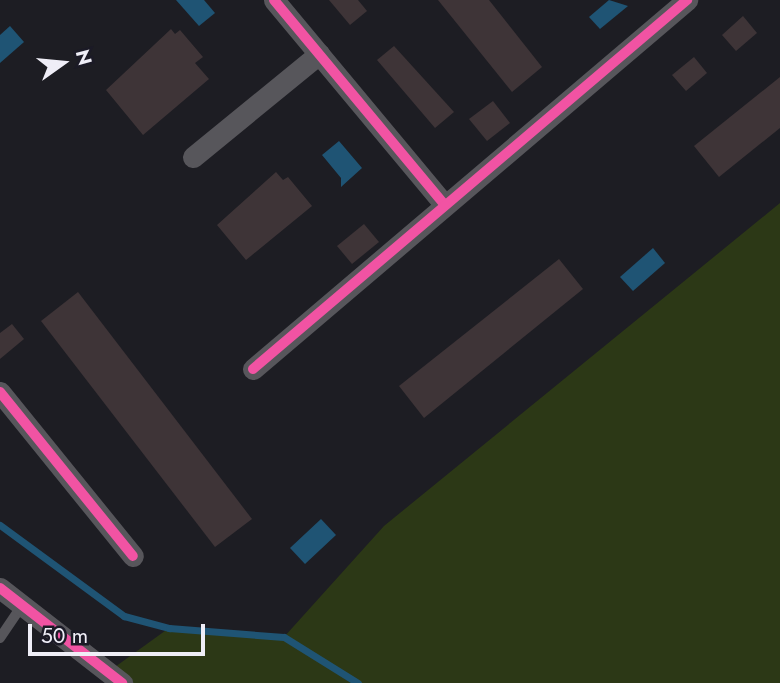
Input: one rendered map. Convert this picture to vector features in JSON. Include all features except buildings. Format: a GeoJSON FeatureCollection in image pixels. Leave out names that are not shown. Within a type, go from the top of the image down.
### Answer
{"type":"FeatureCollection","features":[{"type":"Feature","properties":{"kind":"street"},"geometry":{"type":"LineString","coordinates":[[274,0],[444,204]]}},
{"type":"Feature","properties":{"kind":"street"},"geometry":{"type":"LineString","coordinates":[[253,369],[682,2]]}},
{"type":"Feature","properties":{"kind":"street"},"geometry":{"type":"LineString","coordinates":[[193,157],[319,54]]}},
{"type":"Feature","properties":{"kind":"street"},"geometry":{"type":"LineString","coordinates":[[0,392],[133,556]]}},
{"type":"Feature","properties":{"kind":"street"},"geometry":{"type":"LineString","coordinates":[[0,588],[122,683]]}},
{"type":"Feature","properties":{"kind":"lane"},"geometry":{"type":"LineString","coordinates":[[0,638],[23,604]]}},
{"type":"Feature","properties":{"kind":"green space"},"geometry":{"type":"Polygon","coordinates":[[[780,203],[780,683],[122,683],[108,672],[169,628],[284,637],[384,526],[780,203]]]}},
{"type":"Feature","properties":{"kind":"water"},"geometry":{"type":"Polygon","coordinates":[[[176,0],[204,0],[215,13],[199,26],[176,0]]]}},
{"type":"Feature","properties":{"kind":"water"},"geometry":{"type":"Polygon","coordinates":[[[609,0],[628,6],[600,29],[589,17],[609,0]]]}},
{"type":"Feature","properties":{"kind":"water"},"geometry":{"type":"Polygon","coordinates":[[[10,26],[24,42],[0,63],[0,35],[10,26]]]}},
{"type":"Feature","properties":{"kind":"water"},"geometry":{"type":"Polygon","coordinates":[[[339,141],[362,168],[341,187],[341,178],[322,155],[339,141]]]}},
{"type":"Feature","properties":{"kind":"water"},"geometry":{"type":"Polygon","coordinates":[[[653,248],[665,263],[633,291],[620,277],[653,248]]]}},
{"type":"Feature","properties":{"kind":"water"},"geometry":{"type":"Polygon","coordinates":[[[321,519],[336,535],[305,564],[290,548],[321,519]]]}},
{"type":"Feature","properties":{"kind":"waterway"},"geometry":{"type":"LineString","coordinates":[[0,525],[124,616],[169,628],[284,637],[358,683]]}},
{"type":"Feature","properties":{"kind":"cycle path"},"geometry":{"type":"LineString","coordinates":[[274,0],[444,204]]}},
{"type":"Feature","properties":{"kind":"cycle path"},"geometry":{"type":"LineString","coordinates":[[253,369],[687,0]]}},
{"type":"Feature","properties":{"kind":"cycle path"},"geometry":{"type":"LineString","coordinates":[[0,392],[133,556]]}},
{"type":"Feature","properties":{"kind":"cycle path"},"geometry":{"type":"LineString","coordinates":[[0,588],[122,683]]}}]}
